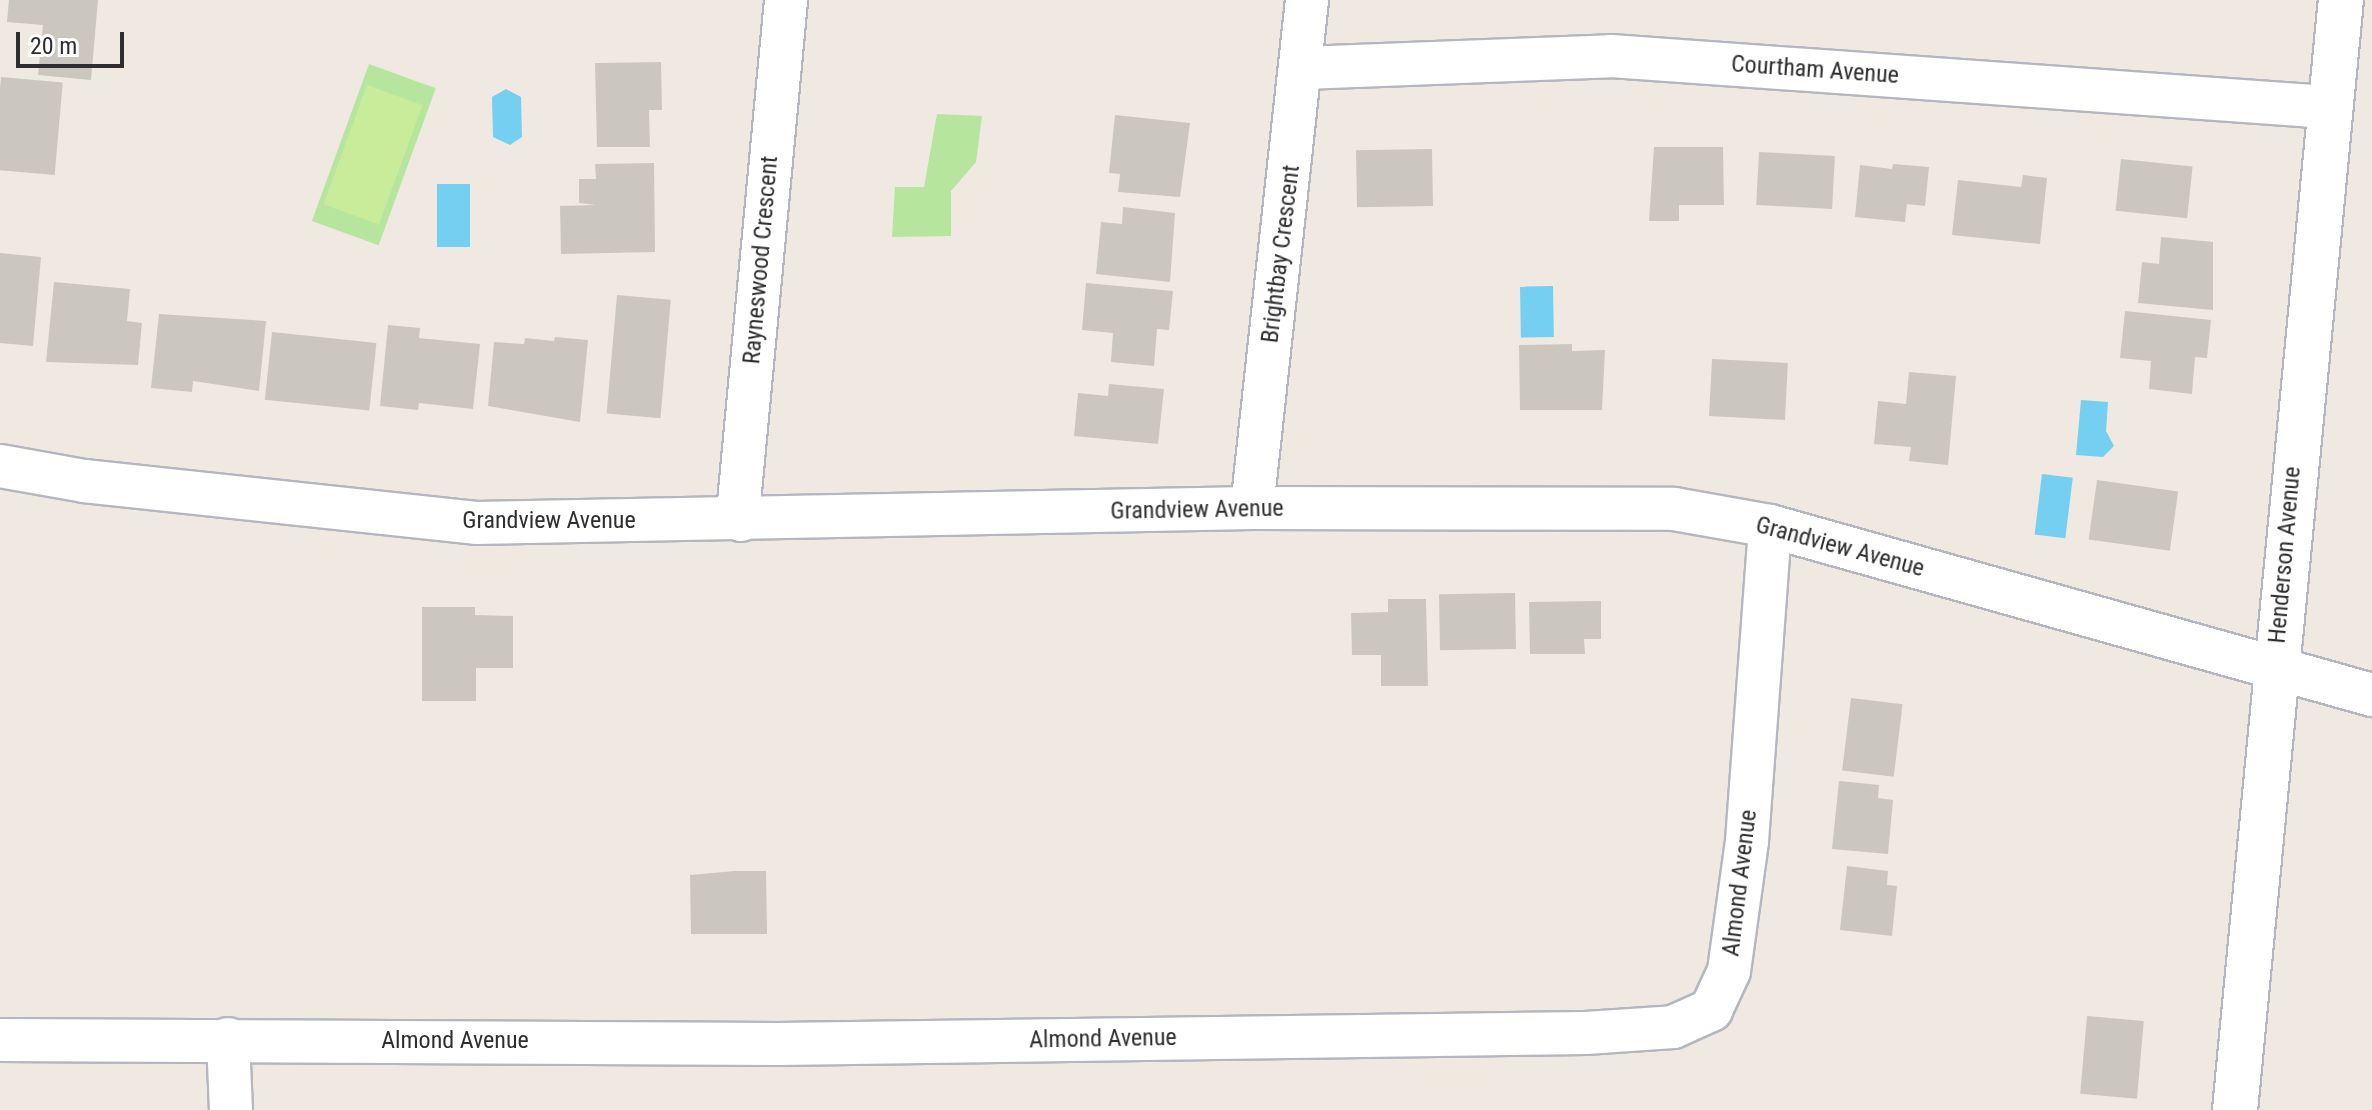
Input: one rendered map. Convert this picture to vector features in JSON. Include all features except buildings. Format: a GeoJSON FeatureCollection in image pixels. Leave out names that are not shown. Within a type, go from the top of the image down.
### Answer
{"type":"FeatureCollection","features":[{"type":"Feature","properties":{"kind":"street","name":"Rayneswood Crescent"},"geometry":{"type":"LineString","coordinates":[[741,520],[738,513],[786,0]]}},
{"type":"Feature","properties":{"kind":"street","name":"Brightbay Crescent"},"geometry":{"type":"LineString","coordinates":[[1252,508],[1303,68],[1307,0]]}},
{"type":"Feature","properties":{"kind":"street","name":"Henderson Avenue"},"geometry":{"type":"LineString","coordinates":[[2235,1110],[2327,107],[2341,0]]}},
{"type":"Feature","properties":{"kind":"street","name":"Courtham Avenue"},"geometry":{"type":"LineString","coordinates":[[1303,68],[1611,56],[2327,107]]}},
{"type":"Feature","properties":{"kind":"street","name":"Grandview Avenue"},"geometry":{"type":"LineString","coordinates":[[0,466],[382,517],[476,523],[1252,508],[1591,505],[1674,509],[1770,526],[2372,695]]}},
{"type":"Feature","properties":{"kind":"street","name":"Almond Avenue"},"geometry":{"type":"LineString","coordinates":[[0,1040],[778,1044],[1586,1033],[1673,1027],[1711,1010],[1729,971],[1747,841],[1770,526]]}},
{"type":"Feature","properties":{"kind":"street"},"geometry":{"type":"LineString","coordinates":[[228,1039],[231,1110]]}},
{"type":"Feature","properties":{"kind":"green space"},"geometry":{"type":"Polygon","coordinates":[[[369,64],[436,88],[379,245],[312,221],[369,64]]]}},
{"type":"Feature","properties":{"kind":"green space"},"geometry":{"type":"Polygon","coordinates":[[[367,85],[422,105],[379,225],[324,204],[367,85]]]}},
{"type":"Feature","properties":{"kind":"green space"},"geometry":{"type":"Polygon","coordinates":[[[937,114],[982,116],[976,162],[951,191],[951,236],[892,237],[895,187],[924,187],[937,114]]]}},
{"type":"Feature","properties":{"kind":"water"},"geometry":{"type":"Polygon","coordinates":[[[506,89],[521,97],[522,137],[510,145],[493,137],[492,97],[506,89]]]}},
{"type":"Feature","properties":{"kind":"water"},"geometry":{"type":"Polygon","coordinates":[[[437,184],[470,184],[470,247],[437,247],[437,184]]]}},
{"type":"Feature","properties":{"kind":"water"},"geometry":{"type":"Polygon","coordinates":[[[1553,286],[1554,337],[1521,338],[1520,287],[1553,286]]]}},
{"type":"Feature","properties":{"kind":"water"},"geometry":{"type":"Polygon","coordinates":[[[2081,400],[2108,402],[2106,431],[2114,446],[2103,457],[2076,455],[2081,400]]]}},
{"type":"Feature","properties":{"kind":"water"},"geometry":{"type":"Polygon","coordinates":[[[2042,474],[2073,478],[2065,538],[2035,535],[2042,474]]]}}]}
